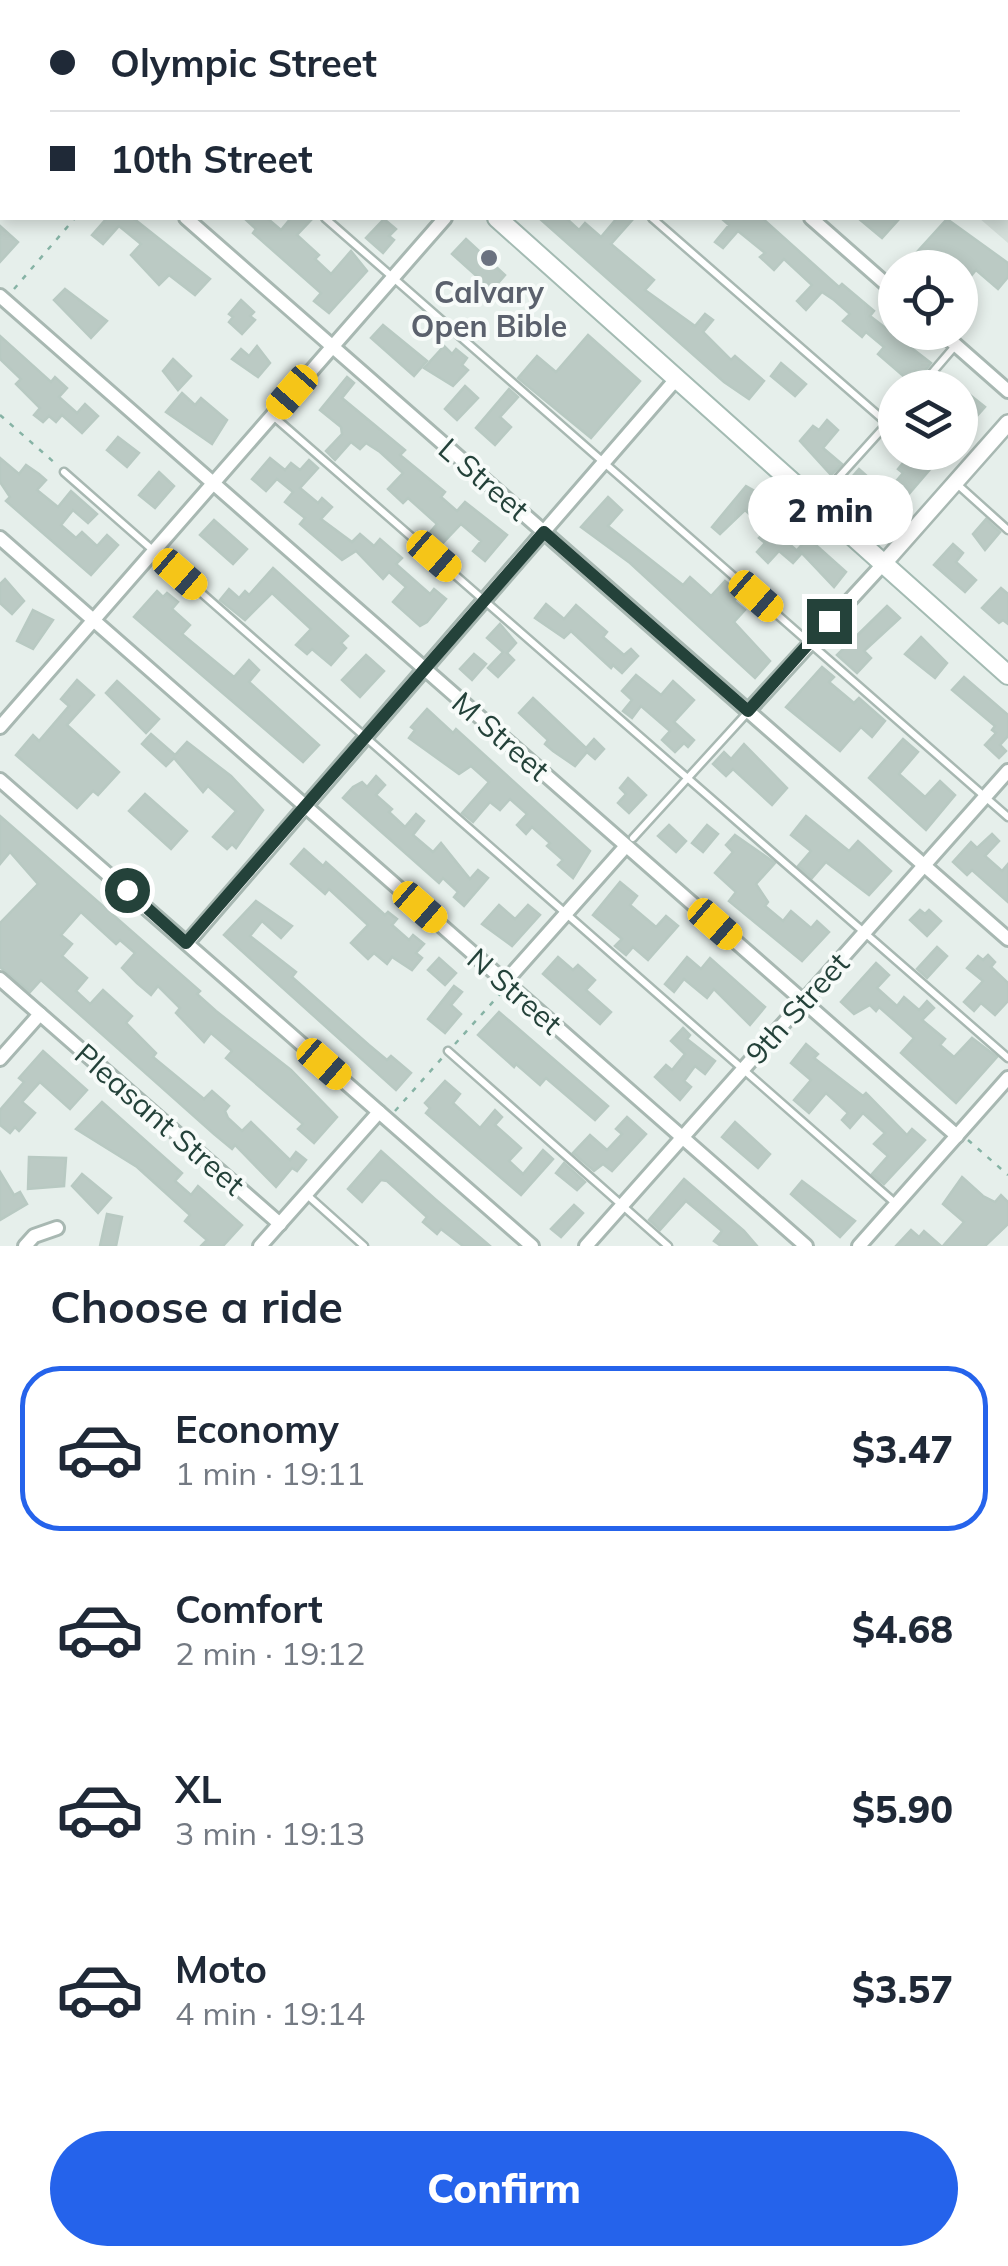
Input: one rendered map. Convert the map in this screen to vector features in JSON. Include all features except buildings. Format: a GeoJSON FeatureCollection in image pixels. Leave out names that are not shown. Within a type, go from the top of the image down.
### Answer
{"type":"FeatureCollection","features":[{"type":"Feature","properties":{"kind":"main road"},"geometry":{"type":"LineString","coordinates":[[498,220],[817,501],[1008,676]]}},
{"type":"Feature","properties":{"kind":"street","name":"L Street"},"geometry":{"type":"LineString","coordinates":[[188,220],[1008,938]]}},
{"type":"Feature","properties":{"kind":"street"},"geometry":{"type":"LineString","coordinates":[[0,727],[444,220]]}},
{"type":"Feature","properties":{"kind":"street"},"geometry":{"type":"LineString","coordinates":[[813,220],[878,277]]}},
{"type":"Feature","properties":{"kind":"street","name":"M Street"},"geometry":{"type":"LineString","coordinates":[[2,298],[424,668],[630,842],[804,1002],[958,1134]]}},
{"type":"Feature","properties":{"kind":"street"},"geometry":{"type":"LineString","coordinates":[[961,350],[1008,391]]}},
{"type":"Feature","properties":{"kind":"street"},"geometry":{"type":"LineString","coordinates":[[186,943],[677,378]]}},
{"type":"Feature","properties":{"kind":"street"},"geometry":{"type":"LineString","coordinates":[[748,711],[1008,423]]}},
{"type":"Feature","properties":{"kind":"street","name":"N Street"},"geometry":{"type":"LineString","coordinates":[[0,538],[806,1246]]}},
{"type":"Feature","properties":{"kind":"street","name":"9th Street"},"geometry":{"type":"LineString","coordinates":[[586,1246],[1008,772]]}},
{"type":"Feature","properties":{"kind":"street"},"geometry":{"type":"LineString","coordinates":[[0,780],[532,1246]]}},
{"type":"Feature","properties":{"kind":"street"},"geometry":{"type":"LineString","coordinates":[[505,982],[630,842]]}},
{"type":"Feature","properties":{"kind":"street","name":"Pleasant Street"},"geometry":{"type":"LineString","coordinates":[[0,979],[280,1224]]}},
{"type":"Feature","properties":{"kind":"street"},"geometry":{"type":"LineString","coordinates":[[0,1059],[40,1014]]}},
{"type":"Feature","properties":{"kind":"street"},"geometry":{"type":"LineString","coordinates":[[859,1246],[1008,1078]]}},
{"type":"Feature","properties":{"kind":"street"},"geometry":{"type":"LineString","coordinates":[[260,1246],[379,1112]]}},
{"type":"Feature","properties":{"kind":"street"},"geometry":{"type":"LineString","coordinates":[[26,1246],[34,1236],[57,1228]]}},
{"type":"Feature","properties":{"kind":"lane"},"geometry":{"type":"LineString","coordinates":[[327,220],[1008,817]]}},
{"type":"Feature","properties":{"kind":"lane"},"geometry":{"type":"LineString","coordinates":[[654,220],[878,415]]}},
{"type":"Feature","properties":{"kind":"lane"},"geometry":{"type":"LineString","coordinates":[[934,370],[952,350]]}},
{"type":"Feature","properties":{"kind":"lane"},"geometry":{"type":"LineString","coordinates":[[272,415],[1008,1058]]}},
{"type":"Feature","properties":{"kind":"lane"},"geometry":{"type":"LineString","coordinates":[[817,501],[878,435]]}},
{"type":"Feature","properties":{"kind":"lane"},"geometry":{"type":"LineString","coordinates":[[64,472],[896,1204]]}},
{"type":"Feature","properties":{"kind":"lane"},"geometry":{"type":"LineString","coordinates":[[956,483],[1008,530]]}},
{"type":"Feature","properties":{"kind":"lane"},"geometry":{"type":"LineString","coordinates":[[630,842],[748,711]]}},
{"type":"Feature","properties":{"kind":"lane"},"geometry":{"type":"LineString","coordinates":[[448,1051],[668,1246]]}},
{"type":"Feature","properties":{"kind":"lane"},"geometry":{"type":"LineString","coordinates":[[306,1194],[364,1246]]}},
{"type":"Feature","properties":{"kind":"path"},"geometry":{"type":"LineString","coordinates":[[2,298],[73,220]]}},
{"type":"Feature","properties":{"kind":"path"},"geometry":{"type":"LineString","coordinates":[[0,415],[64,472]]}},
{"type":"Feature","properties":{"kind":"path"},"geometry":{"type":"LineString","coordinates":[[958,1134],[1008,1175]]}},
{"type":"Feature","properties":{"kind":"shaded area"},"geometry":{"type":"Polygon","coordinates":[[[981,220],[1008,220],[1008,243],[981,220]]]}},
{"type":"Feature","properties":{"kind":"place","name":"Calvary Open Bible"},"geometry":{"type":"Point","coordinates":[489,258]}},
{"type":"Feature","properties":{"kind":"route"},"geometry":{"type":"LineString","coordinates":[[127,890],[186,943],[544,532],[748,711],[829,621]]}}]}
